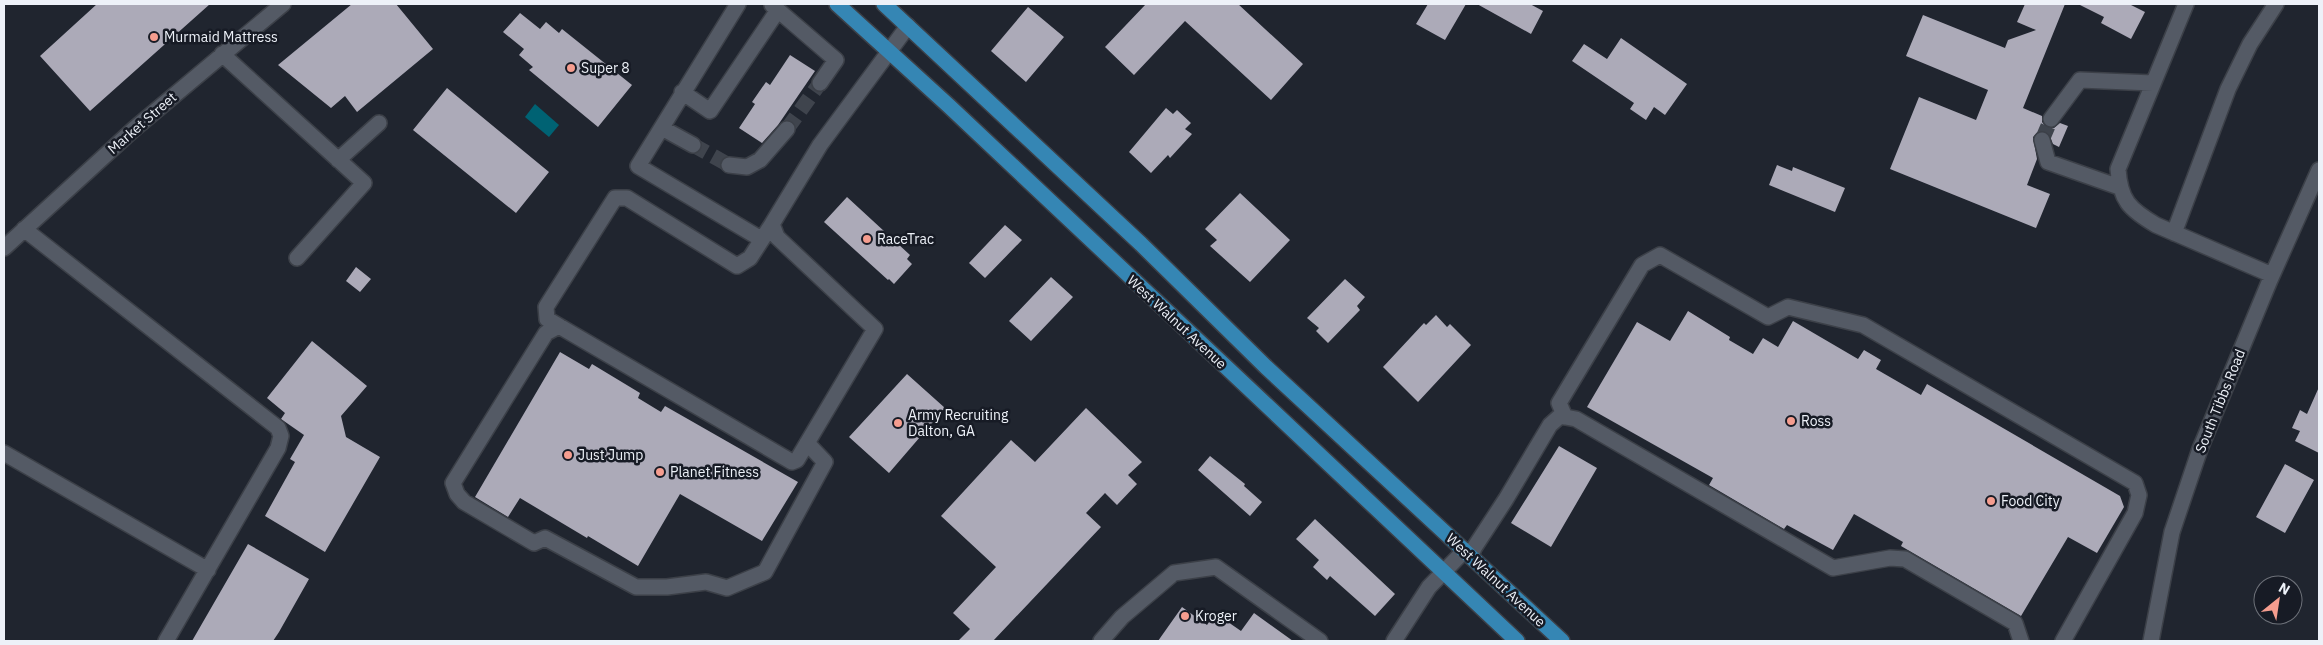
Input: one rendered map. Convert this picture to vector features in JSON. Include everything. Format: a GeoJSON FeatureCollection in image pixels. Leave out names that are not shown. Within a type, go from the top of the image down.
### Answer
{"type":"FeatureCollection","features":[{"type":"Feature","properties":{"kind":"main road","name":"West Walnut Avenue"},"geometry":{"type":"LineString","coordinates":[[837,4],[890,51],[1517,641]]}},
{"type":"Feature","properties":{"kind":"main road","name":"West Walnut Avenue"},"geometry":{"type":"LineString","coordinates":[[884,4],[1141,244],[1266,367],[1562,641]]}},
{"type":"Feature","properties":{"kind":"street","name":"Market Street"},"geometry":{"type":"LineString","coordinates":[[4,248],[134,129],[283,4]]}},
{"type":"Feature","properties":{"kind":"street"},"geometry":{"type":"LineString","coordinates":[[738,4],[638,166],[761,239]]}},
{"type":"Feature","properties":{"kind":"street"},"geometry":{"type":"LineString","coordinates":[[2186,4],[2118,169],[2119,187],[2125,201],[2138,214],[2174,233],[2272,276]]}},
{"type":"Feature","properties":{"kind":"street"},"geometry":{"type":"LineString","coordinates":[[2174,233],[2228,89],[2250,44],[2276,4]]}},
{"type":"Feature","properties":{"kind":"street"},"geometry":{"type":"LineString","coordinates":[[682,92],[710,111],[775,7],[836,60],[820,83]]}},
{"type":"Feature","properties":{"kind":"street"},"geometry":{"type":"LineString","coordinates":[[772,224],[777,237],[875,329],[797,460],[792,462],[547,319],[546,307],[615,198],[627,198],[737,266],[750,258],[820,145],[908,26]]}},
{"type":"Feature","properties":{"kind":"street"},"geometry":{"type":"LineString","coordinates":[[222,54],[364,184],[297,258]]}},
{"type":"Feature","properties":{"kind":"street"},"geometry":{"type":"LineString","coordinates":[[2051,119],[2080,80],[2153,84]]}},
{"type":"Feature","properties":{"kind":"street"},"geometry":{"type":"LineString","coordinates":[[338,160],[378,123]]}},
{"type":"Feature","properties":{"kind":"street"},"geometry":{"type":"LineString","coordinates":[[662,128],[693,145]]}},
{"type":"Feature","properties":{"kind":"street"},"geometry":{"type":"LineString","coordinates":[[729,165],[747,167],[760,160],[787,130]]}},
{"type":"Feature","properties":{"kind":"street"},"geometry":{"type":"LineString","coordinates":[[2042,140],[2048,162],[2119,187]]}},
{"type":"Feature","properties":{"kind":"street","name":"South Tibbs Road"},"geometry":{"type":"LineString","coordinates":[[2151,641],[2172,532],[2200,449],[2272,276],[2319,170]]}},
{"type":"Feature","properties":{"kind":"street"},"geometry":{"type":"LineString","coordinates":[[24,229],[278,428],[280,436],[278,448],[166,641]]}},
{"type":"Feature","properties":{"kind":"street"},"geometry":{"type":"LineString","coordinates":[[1565,417],[1559,403],[1642,265],[1660,255],[1768,317],[1788,307],[1863,325],[2134,483],[2138,495],[2135,513],[2063,641]]}},
{"type":"Feature","properties":{"kind":"street"},"geometry":{"type":"LineString","coordinates":[[559,326],[546,333],[453,483],[457,494],[464,502],[534,543],[545,538],[636,587],[667,587],[706,582],[728,588],[766,572],[825,462],[807,443]]}},
{"type":"Feature","properties":{"kind":"street"},"geometry":{"type":"LineString","coordinates":[[1394,641],[1429,587],[1443,572],[1474,548],[1550,425],[1560,416],[1576,419],[1832,568],[1890,558],[1905,559],[2015,623],[2021,641]]}},
{"type":"Feature","properties":{"kind":"street"},"geometry":{"type":"LineString","coordinates":[[4,453],[208,570]]}},
{"type":"Feature","properties":{"kind":"street"},"geometry":{"type":"LineString","coordinates":[[1101,641],[1122,617],[1174,573],[1216,567],[1320,641]]}},
{"type":"Feature","properties":{"kind":"water"},"geometry":{"type":"Polygon","coordinates":[[[535,104],[559,125],[549,137],[525,117],[535,104]]]}},
{"type":"Feature","properties":{"kind":"building"},"geometry":{"type":"Polygon","coordinates":[[[97,4],[210,4],[90,111],[40,56],[97,4]]]}},
{"type":"Feature","properties":{"kind":"building"},"geometry":{"type":"Polygon","coordinates":[[[352,4],[396,4],[433,49],[357,112],[345,96],[331,108],[278,65],[352,4]]]}},
{"type":"Feature","properties":{"kind":"building"},"geometry":{"type":"Polygon","coordinates":[[[1146,4],[1238,4],[1303,64],[1271,100],[1185,21],[1134,75],[1105,47],[1146,4]]]}},
{"type":"Feature","properties":{"kind":"building"},"geometry":{"type":"Polygon","coordinates":[[[1428,4],[1466,4],[1445,40],[1416,24],[1428,4]]]}},
{"type":"Feature","properties":{"kind":"building"},"geometry":{"type":"Polygon","coordinates":[[[1477,4],[1530,4],[1543,11],[1531,34],[1477,4]]]}},
{"type":"Feature","properties":{"kind":"building"},"geometry":{"type":"Polygon","coordinates":[[[2025,4],[2065,4],[2023,108],[2042,116],[2042,122],[2046,127],[2054,128],[2060,123],[2068,126],[2059,147],[2053,144],[2049,134],[2045,131],[2039,131],[2033,137],[2037,159],[2027,185],[2050,194],[2036,228],[1890,169],[1919,97],[1976,120],[1988,90],[1906,56],[1923,15],[2005,48],[2008,40],[2036,30],[2017,22],[2025,4]]]}},
{"type":"Feature","properties":{"kind":"building"},"geometry":{"type":"Polygon","coordinates":[[[2078,4],[2129,4],[2145,12],[2131,39],[2101,23],[2104,17],[2078,4]]]}},
{"type":"Feature","properties":{"kind":"building"},"geometry":{"type":"Polygon","coordinates":[[[1028,7],[1064,37],[1026,82],[991,51],[1028,7]]]}},
{"type":"Feature","properties":{"kind":"building","name":"Super 8"},"geometry":{"type":"Polygon","coordinates":[[[520,13],[540,29],[546,22],[559,33],[562,29],[632,85],[598,127],[529,70],[533,67],[519,55],[524,49],[503,32],[520,13]]]}},
{"type":"Feature","properties":{"kind":"building"},"geometry":{"type":"Polygon","coordinates":[[[1621,38],[1687,84],[1665,115],[1654,107],[1646,120],[1630,109],[1634,103],[1572,61],[1584,44],[1607,59],[1621,38]]]}},
{"type":"Feature","properties":{"kind":"building"},"geometry":{"type":"Polygon","coordinates":[[[790,55],[815,71],[778,125],[762,143],[739,128],[755,104],[752,102],[766,82],[770,85],[790,55]]]}},
{"type":"Feature","properties":{"kind":"building"},"geometry":{"type":"Polygon","coordinates":[[[447,88],[549,172],[516,213],[413,130],[447,88]]]}},
{"type":"Feature","properties":{"kind":"building"},"geometry":{"type":"Polygon","coordinates":[[[1166,108],[1173,114],[1177,110],[1191,123],[1185,129],[1192,134],[1170,158],[1168,155],[1151,173],[1129,152],[1166,108]]]}},
{"type":"Feature","properties":{"kind":"building"},"geometry":{"type":"Polygon","coordinates":[[[1777,165],[1792,171],[1793,167],[1845,188],[1835,212],[1769,185],[1777,165]]]}},
{"type":"Feature","properties":{"kind":"building"},"geometry":{"type":"Polygon","coordinates":[[[1240,193],[1290,240],[1250,282],[1210,246],[1217,240],[1205,229],[1240,193]]]}},
{"type":"Feature","properties":{"kind":"building","name":"RaceTrac"},"geometry":{"type":"Polygon","coordinates":[[[847,197],[910,255],[907,259],[912,264],[894,284],[824,222],[847,197]]]}},
{"type":"Feature","properties":{"kind":"building"},"geometry":{"type":"Polygon","coordinates":[[[1005,225],[1022,240],[985,278],[969,263],[1005,225]]]}},
{"type":"Feature","properties":{"kind":"building"},"geometry":{"type":"Polygon","coordinates":[[[356,267],[371,279],[360,292],[346,281],[356,267]]]}},
{"type":"Feature","properties":{"kind":"building"},"geometry":{"type":"Polygon","coordinates":[[[1051,277],[1073,297],[1031,341],[1009,321],[1051,277]]]}},
{"type":"Feature","properties":{"kind":"building"},"geometry":{"type":"Polygon","coordinates":[[[1345,279],[1365,297],[1357,306],[1360,310],[1328,343],[1316,331],[1319,328],[1307,318],[1345,279]]]}},
{"type":"Feature","properties":{"kind":"building"},"geometry":{"type":"Polygon","coordinates":[[[1688,311],[1730,337],[1729,340],[1753,354],[1763,338],[1778,347],[1793,321],[1858,359],[1864,350],[1881,360],[1876,369],[1921,395],[1927,384],[2120,496],[2124,507],[2097,553],[2068,537],[2021,616],[1901,546],[1903,542],[1854,514],[1833,550],[1787,525],[1784,529],[1709,485],[1713,478],[1587,407],[1637,322],[1670,341],[1688,311]]]}},
{"type":"Feature","properties":{"kind":"building"},"geometry":{"type":"Polygon","coordinates":[[[1436,315],[1447,327],[1450,324],[1471,345],[1418,402],[1383,367],[1424,323],[1426,325],[1436,315]]]}},
{"type":"Feature","properties":{"kind":"building"},"geometry":{"type":"Polygon","coordinates":[[[312,341],[367,386],[341,416],[346,437],[380,457],[325,552],[265,516],[295,462],[290,459],[304,435],[281,419],[285,413],[267,398],[312,341]]]}},
{"type":"Feature","properties":{"kind":"building"},"geometry":{"type":"Polygon","coordinates":[[[560,352],[589,369],[592,364],[640,393],[638,398],[661,412],[665,406],[798,482],[762,541],[680,494],[638,566],[520,498],[508,517],[475,497],[560,352]]]}},
{"type":"Feature","properties":{"kind":"building","name":"Army Recruiting Dalton, GA"},"geometry":{"type":"Polygon","coordinates":[[[907,374],[945,408],[889,473],[849,437],[907,374]]]}},
{"type":"Feature","properties":{"kind":"building"},"geometry":{"type":"Polygon","coordinates":[[[2319,387],[2319,453],[2295,441],[2300,431],[2292,428],[2300,410],[2307,414],[2319,387]]]}},
{"type":"Feature","properties":{"kind":"building"},"geometry":{"type":"Polygon","coordinates":[[[1086,408],[1142,462],[1128,475],[1137,484],[1117,505],[1105,493],[1086,513],[1101,527],[993,641],[958,641],[970,629],[953,613],[996,567],[941,516],[1011,440],[1035,462],[1086,408]]]}},
{"type":"Feature","properties":{"kind":"building"},"geometry":{"type":"Polygon","coordinates":[[[1559,446],[1597,468],[1551,547],[1511,523],[1559,446]]]}},
{"type":"Feature","properties":{"kind":"building"},"geometry":{"type":"Polygon","coordinates":[[[1210,456],[1245,484],[1244,486],[1262,502],[1250,516],[1198,470],[1210,456]]]}},
{"type":"Feature","properties":{"kind":"building"},"geometry":{"type":"Polygon","coordinates":[[[2285,464],[2314,480],[2285,533],[2256,517],[2285,464]]]}},
{"type":"Feature","properties":{"kind":"building"},"geometry":{"type":"Polygon","coordinates":[[[1315,519],[1395,594],[1375,616],[1330,576],[1327,580],[1313,567],[1319,560],[1296,539],[1315,519]]]}},
{"type":"Feature","properties":{"kind":"building"},"geometry":{"type":"Polygon","coordinates":[[[248,544],[309,579],[279,632],[273,641],[192,641],[248,544]]]}},
{"type":"Feature","properties":{"kind":"building"},"geometry":{"type":"Polygon","coordinates":[[[1182,607],[1207,625],[1215,613],[1241,631],[1254,613],[1293,641],[1158,641],[1182,607]]]}},
{"type":"Feature","properties":{"kind":"tunnel"},"geometry":{"type":"LineString","coordinates":[[787,129],[820,83]]}},
{"type":"Feature","properties":{"kind":"tunnel"},"geometry":{"type":"LineString","coordinates":[[2042,140],[2051,119]]}},
{"type":"Feature","properties":{"kind":"tunnel"},"geometry":{"type":"LineString","coordinates":[[693,145],[729,165]]}},
{"type":"Feature","properties":{"kind":"place","name":"Murmaid Mattress"},"geometry":{"type":"Point","coordinates":[154,37]}},
{"type":"Feature","properties":{"kind":"place","name":"Super 8"},"geometry":{"type":"Point","coordinates":[571,68]}},
{"type":"Feature","properties":{"kind":"place","name":"RaceTrac"},"geometry":{"type":"Point","coordinates":[867,239]}},
{"type":"Feature","properties":{"kind":"place","name":"Ross"},"geometry":{"type":"Point","coordinates":[1791,421]}},
{"type":"Feature","properties":{"kind":"place","name":"Army Recruiting Dalton, GA"},"geometry":{"type":"Point","coordinates":[898,423]}},
{"type":"Feature","properties":{"kind":"place","name":"Just Jump"},"geometry":{"type":"Point","coordinates":[568,455]}},
{"type":"Feature","properties":{"kind":"place","name":"Planet Fitness"},"geometry":{"type":"Point","coordinates":[660,472]}},
{"type":"Feature","properties":{"kind":"place","name":"Food City"},"geometry":{"type":"Point","coordinates":[1991,501]}},
{"type":"Feature","properties":{"kind":"place","name":"Kroger"},"geometry":{"type":"Point","coordinates":[1185,616]}}]}
